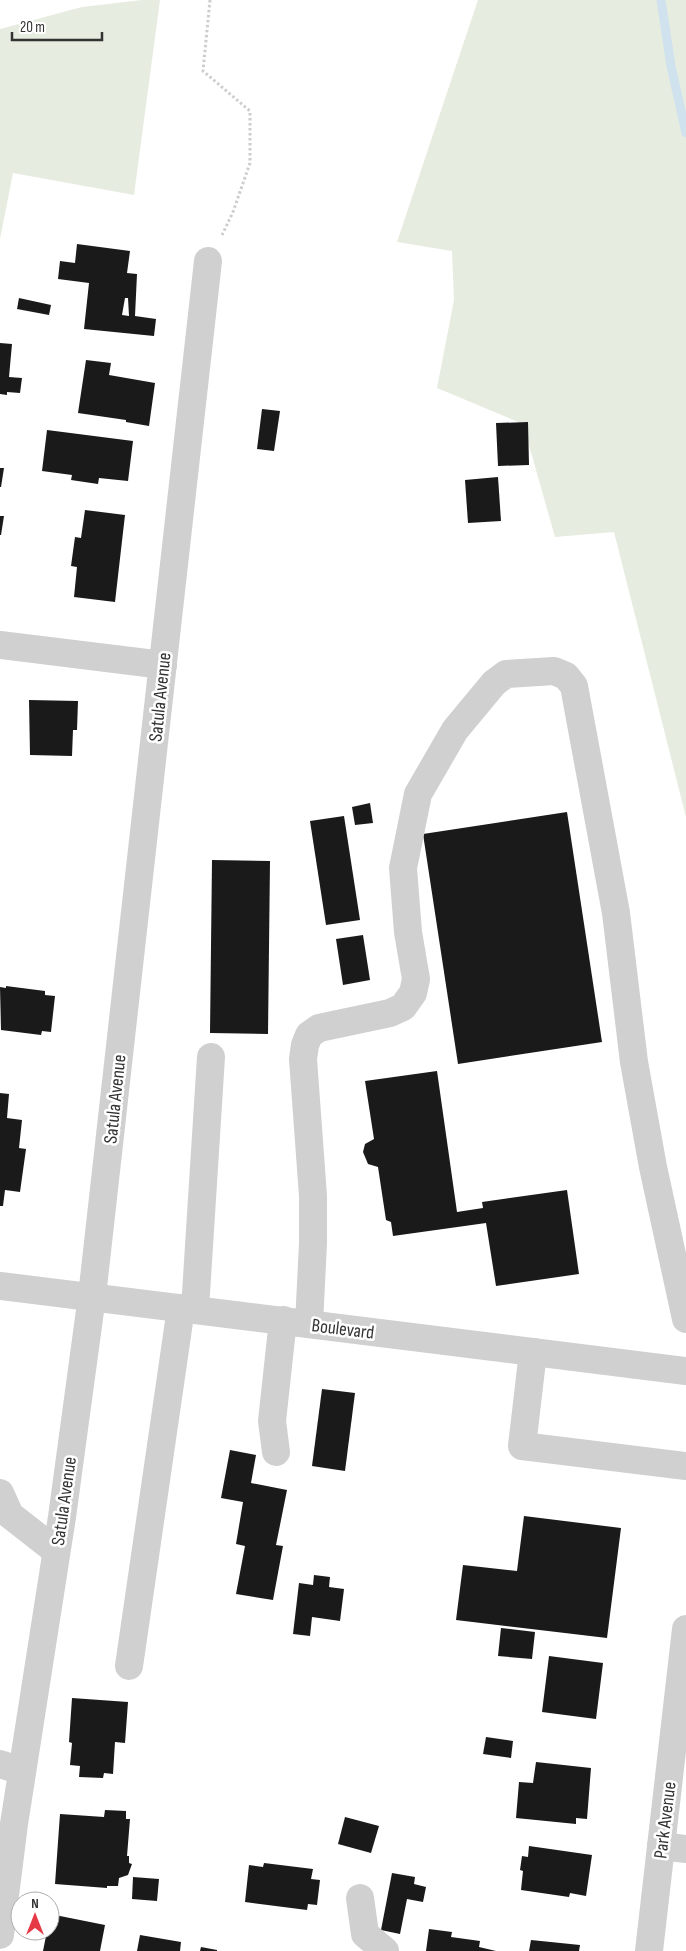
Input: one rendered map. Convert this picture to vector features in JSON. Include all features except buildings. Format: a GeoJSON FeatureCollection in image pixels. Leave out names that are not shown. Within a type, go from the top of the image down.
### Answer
{"type":"FeatureCollection","features":[{"type":"Feature","properties":{"kind":"street","name":"Satula Avenue"},"geometry":{"type":"LineString","coordinates":[[1,1929],[11,1768],[56,1551],[92,1296],[208,261]]}},
{"type":"Feature","properties":{"kind":"street"},"geometry":{"type":"LineString","coordinates":[[0,645],[163,664]]}},
{"type":"Feature","properties":{"kind":"street"},"geometry":{"type":"LineString","coordinates":[[309,1324],[313,1243],[312,1196],[304,1076],[305,1045],[309,1035],[319,1028],[390,1013],[403,1007],[409,1000],[416,988],[416,979],[408,932],[403,868],[418,794],[455,730],[494,682],[506,674],[536,671],[554,671],[566,676],[574,686],[616,913],[637,1081],[653,1167],[686,1320]]}},
{"type":"Feature","properties":{"kind":"street"},"geometry":{"type":"LineString","coordinates":[[129,1666],[188,1309],[211,1057]]}},
{"type":"Feature","properties":{"kind":"street","name":"Boulevard"},"geometry":{"type":"LineString","coordinates":[[0,1286],[686,1371]]}},
{"type":"Feature","properties":{"kind":"street"},"geometry":{"type":"LineString","coordinates":[[276,1452],[272,1421],[282,1320]]}},
{"type":"Feature","properties":{"kind":"street"},"geometry":{"type":"LineString","coordinates":[[534,1352],[522,1446],[686,1466]]}},
{"type":"Feature","properties":{"kind":"street"},"geometry":{"type":"LineString","coordinates":[[0,1493],[10,1515],[56,1551]]}},
{"type":"Feature","properties":{"kind":"street","name":"Park Avenue"},"geometry":{"type":"LineString","coordinates":[[649,1951],[674,1848],[686,1629]]}},
{"type":"Feature","properties":{"kind":"street"},"geometry":{"type":"LineString","coordinates":[[360,1898],[365,1934],[385,1951]]}},
{"type":"Feature","properties":{"kind":"path"},"geometry":{"type":"LineString","coordinates":[[208,261],[233,212],[250,163],[250,111],[203,71],[210,0]]}},
{"type":"Feature","properties":{"kind":"shaded area"},"geometry":{"type":"Polygon","coordinates":[[[142,0],[160,0],[134,195],[13,173],[0,239],[0,29],[82,7],[142,0]]]}},
{"type":"Feature","properties":{"kind":"shaded area"},"geometry":{"type":"Polygon","coordinates":[[[478,0],[686,0],[686,817],[614,532],[555,537],[523,424],[437,388],[454,300],[452,251],[397,242],[478,0]]]}},
{"type":"Feature","properties":{"kind":"waterway"},"geometry":{"type":"LineString","coordinates":[[661,0],[671,66],[686,133]]}}]}
